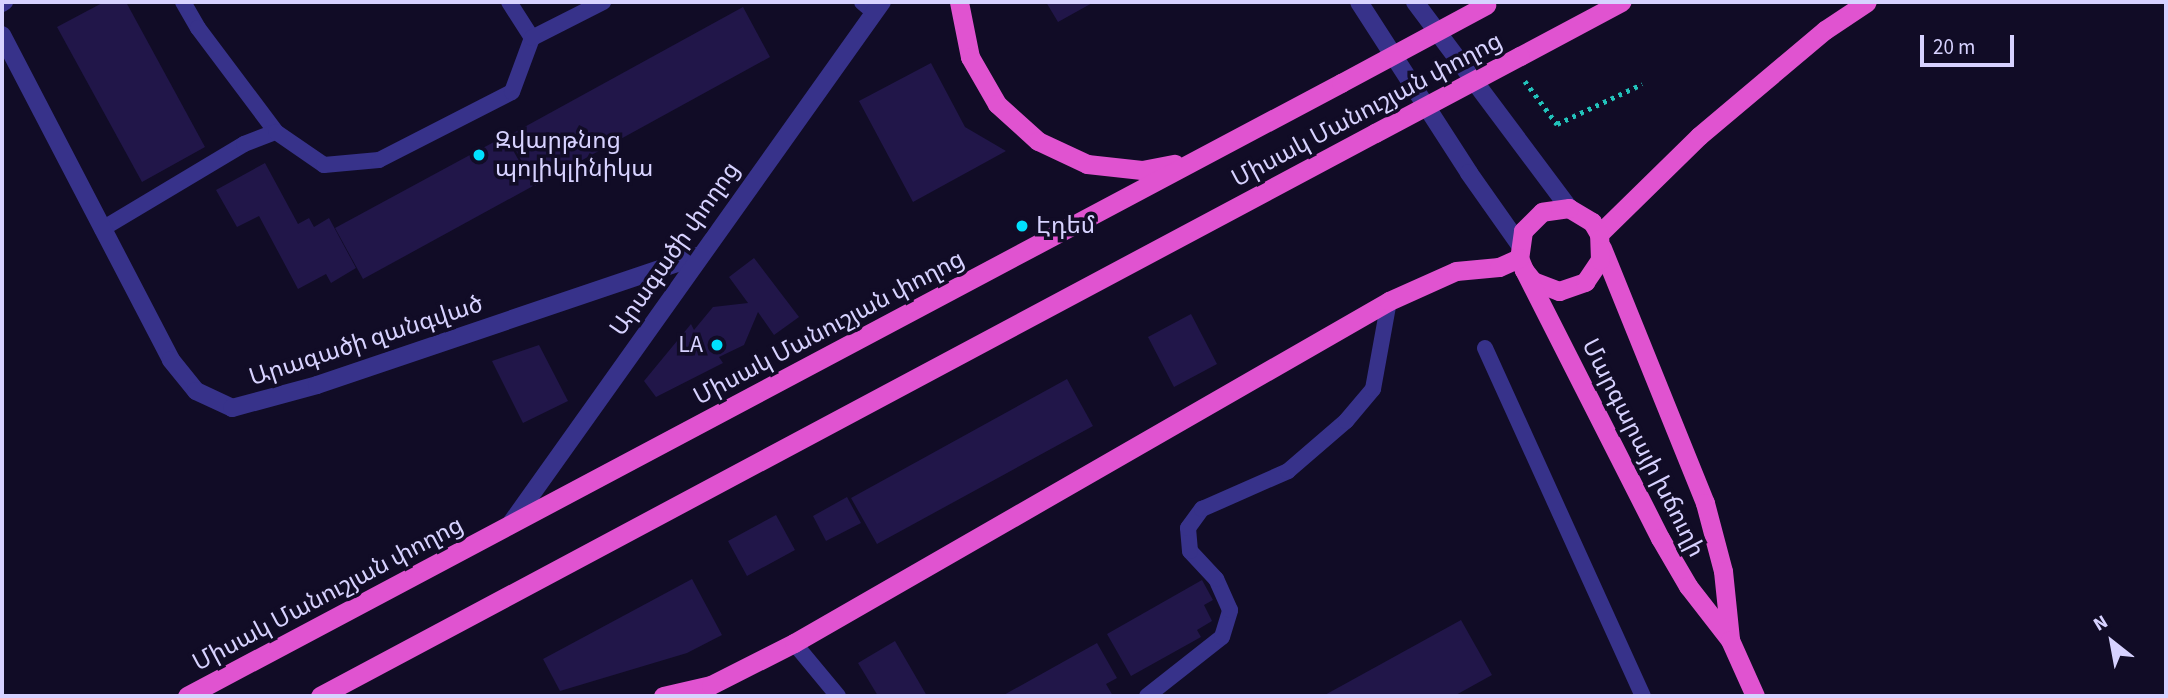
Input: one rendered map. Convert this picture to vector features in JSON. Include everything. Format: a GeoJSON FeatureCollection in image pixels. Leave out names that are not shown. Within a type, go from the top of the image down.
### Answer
{"type":"FeatureCollection","features":[{"type":"Feature","properties":{"kind":"highway"},"geometry":{"type":"LineString","coordinates":[[959,2],[970,57],[997,104],[1038,141],[1087,164],[1142,170],[1196,160]]}},
{"type":"Feature","properties":{"kind":"highway","name":"Միսակ Մանուշյան փողոց"},"geometry":{"type":"LineString","coordinates":[[320,696],[1621,2]]}},
{"type":"Feature","properties":{"kind":"highway"},"geometry":{"type":"LineString","coordinates":[[1600,240],[1699,136],[1825,30],[1867,2]]}},
{"type":"Feature","properties":{"kind":"highway","name":"Միսակ Մանուշյան փողոց"},"geometry":{"type":"LineString","coordinates":[[187,696],[1490,4]]}},
{"type":"Feature","properties":{"kind":"highway"},"geometry":{"type":"LineString","coordinates":[[663,696],[711,685],[794,643],[1389,301],[1456,271],[1499,267],[1521,257],[1523,231],[1542,212],[1569,208]]}},
{"type":"Feature","properties":{"kind":"highway","name":"Մարգարայի խճուղի"},"geometry":{"type":"LineString","coordinates":[[1569,208],[1592,222],[1705,503],[1723,571],[1730,640]]}},
{"type":"Feature","properties":{"kind":"highway","name":"Մարգարայի խճուղի"},"geometry":{"type":"LineString","coordinates":[[1521,257],[1545,288],[1572,288],[1594,272],[1600,260],[1600,240]]}},
{"type":"Feature","properties":{"kind":"highway","name":"Մարգարայի խճուղի"},"geometry":{"type":"LineString","coordinates":[[1521,257],[1660,538],[1688,586],[1730,640],[1755,696]]}},
{"type":"Feature","properties":{"kind":"street","name":"Մարգարայի խճուղի"},"geometry":{"type":"LineString","coordinates":[[1359,2],[1521,257]]}},
{"type":"Feature","properties":{"kind":"street","name":"Մարգարայի խճուղի"},"geometry":{"type":"LineString","coordinates":[[1415,2],[1569,208]]}},
{"type":"Feature","properties":{"kind":"street","name":"Արագածի փողոց"},"geometry":{"type":"LineString","coordinates":[[509,526],[873,5]]}},
{"type":"Feature","properties":{"kind":"street","name":"Արագածի զանգված"},"geometry":{"type":"LineString","coordinates":[[2,35],[170,360],[196,391],[232,408],[317,385],[699,256]]}},
{"type":"Feature","properties":{"kind":"lane"},"geometry":{"type":"LineString","coordinates":[[184,2],[198,28],[276,132],[324,164],[379,160],[512,92],[532,38],[603,2]]}},
{"type":"Feature","properties":{"kind":"lane"},"geometry":{"type":"LineString","coordinates":[[509,2],[532,38]]}},
{"type":"Feature","properties":{"kind":"lane"},"geometry":{"type":"LineString","coordinates":[[102,229],[244,144],[276,132]]}},
{"type":"Feature","properties":{"kind":"lane"},"geometry":{"type":"LineString","coordinates":[[1147,696],[1222,637],[1230,610],[1216,579],[1190,551],[1188,528],[1202,509],[1288,471],[1346,421],[1373,389],[1389,301]]}},
{"type":"Feature","properties":{"kind":"lane"},"geometry":{"type":"LineString","coordinates":[[1485,348],[1643,696]]}},
{"type":"Feature","properties":{"kind":"lane"},"geometry":{"type":"LineString","coordinates":[[794,643],[838,696]]}},
{"type":"Feature","properties":{"kind":"path"},"geometry":{"type":"LineString","coordinates":[[1557,124],[1642,84]]}},
{"type":"Feature","properties":{"kind":"building"},"geometry":{"type":"Polygon","coordinates":[[[104,2],[126,2],[205,147],[142,182],[57,27],[104,2]]]}},
{"type":"Feature","properties":{"kind":"building"},"geometry":{"type":"Polygon","coordinates":[[[1046,2],[1094,2],[1058,22],[1046,2]]]}},
{"type":"Feature","properties":{"kind":"building"},"geometry":{"type":"Polygon","coordinates":[[[743,7],[770,57],[535,186],[508,136],[743,7]]]}},
{"type":"Feature","properties":{"kind":"building"},"geometry":{"type":"Polygon","coordinates":[[[931,63],[965,127],[1006,151],[913,202],[859,101],[931,63]]]}},
{"type":"Feature","properties":{"kind":"building"},"geometry":{"type":"Polygon","coordinates":[[[505,136],[533,186],[363,279],[335,228],[505,136]]]}},
{"type":"Feature","properties":{"kind":"building"},"geometry":{"type":"Polygon","coordinates":[[[265,163],[298,224],[309,218],[314,227],[329,218],[356,268],[331,283],[326,274],[298,289],[259,216],[237,227],[216,190],[265,163]]]}},
{"type":"Feature","properties":{"kind":"building"},"geometry":{"type":"Polygon","coordinates":[[[754,258],[799,317],[774,335],[758,312],[744,345],[719,357],[723,363],[656,397],[644,381],[691,324],[694,330],[713,307],[748,303],[729,277],[754,258]]]}},
{"type":"Feature","properties":{"kind":"building"},"geometry":{"type":"Polygon","coordinates":[[[1191,314],[1217,364],[1174,387],[1148,337],[1191,314]]]}},
{"type":"Feature","properties":{"kind":"building"},"geometry":{"type":"Polygon","coordinates":[[[539,345],[568,401],[523,423],[492,361],[539,345]]]}},
{"type":"Feature","properties":{"kind":"building"},"geometry":{"type":"Polygon","coordinates":[[[1067,379],[1093,426],[877,544],[851,498],[1067,379]]]}},
{"type":"Feature","properties":{"kind":"building"},"geometry":{"type":"Polygon","coordinates":[[[847,497],[861,523],[826,541],[813,516],[847,497]]]}},
{"type":"Feature","properties":{"kind":"building"},"geometry":{"type":"Polygon","coordinates":[[[776,515],[795,550],[747,576],[728,541],[776,515]]]}},
{"type":"Feature","properties":{"kind":"building"},"geometry":{"type":"Polygon","coordinates":[[[692,579],[722,635],[687,653],[560,691],[543,659],[692,579]]]}},
{"type":"Feature","properties":{"kind":"building"},"geometry":{"type":"Polygon","coordinates":[[[1202,580],[1213,600],[1204,605],[1212,621],[1197,630],[1201,637],[1131,676],[1107,634],[1202,580]]]}},
{"type":"Feature","properties":{"kind":"building"},"geometry":{"type":"Polygon","coordinates":[[[1461,620],[1492,675],[1454,696],[1323,696],[1461,620]]]}},
{"type":"Feature","properties":{"kind":"building"},"geometry":{"type":"Polygon","coordinates":[[[895,641],[927,696],[878,696],[858,663],[895,641]]]}},
{"type":"Feature","properties":{"kind":"building"},"geometry":{"type":"Polygon","coordinates":[[[1097,643],[1117,678],[1106,684],[1113,696],[1002,696],[1097,643]]]}},
{"type":"Feature","properties":{"kind":"place","name":"Զվարթնոց պոլիկլինիկա"},"geometry":{"type":"Point","coordinates":[479,155]}},
{"type":"Feature","properties":{"kind":"place","name":"Էդեմ"},"geometry":{"type":"Point","coordinates":[1022,226]}},
{"type":"Feature","properties":{"kind":"place","name":"LA"},"geometry":{"type":"Point","coordinates":[717,345]}}]}
